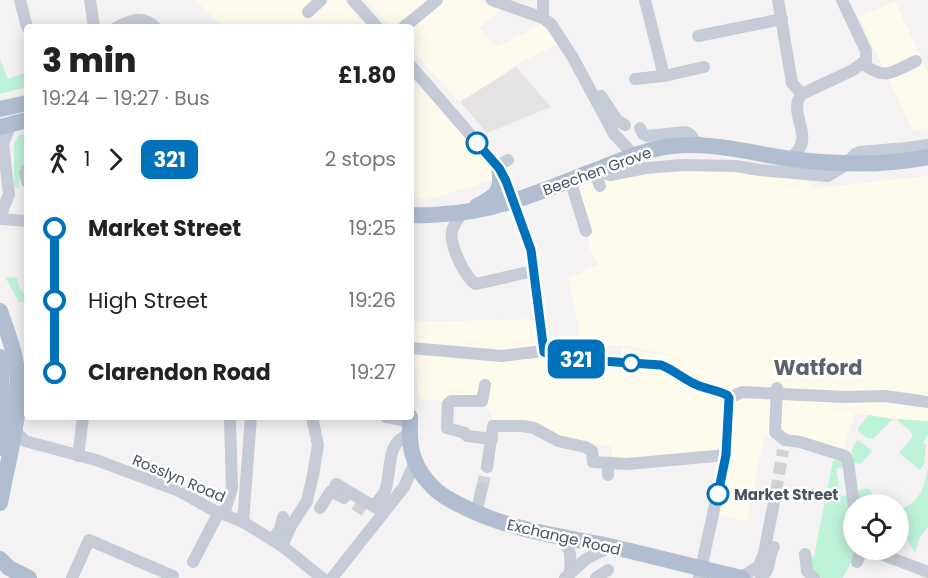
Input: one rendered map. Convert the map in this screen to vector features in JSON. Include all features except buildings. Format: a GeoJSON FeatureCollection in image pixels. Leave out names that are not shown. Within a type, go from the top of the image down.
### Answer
{"type":"FeatureCollection","features":[{"type":"Feature","properties":{"kind":"main road"},"geometry":{"type":"LineString","coordinates":[[0,109],[24,104]]}},
{"type":"Feature","properties":{"kind":"main road","name":"Beechen Grove"},"geometry":{"type":"LineString","coordinates":[[414,217],[463,213],[513,201],[570,180],[597,178],[634,155],[693,139],[790,159],[846,165],[909,161],[928,157]]}},
{"type":"Feature","properties":{"kind":"main road"},"geometry":{"type":"LineString","coordinates":[[463,213],[494,197],[501,185],[502,165]]}},
{"type":"Feature","properties":{"kind":"main road"},"geometry":{"type":"LineString","coordinates":[[0,310],[7,354],[1,389],[3,421],[0,448]]}},
{"type":"Feature","properties":{"kind":"main road"},"geometry":{"type":"LineString","coordinates":[[0,321],[7,354],[18,388],[15,430],[0,503]]}},
{"type":"Feature","properties":{"kind":"main road","name":"Exchange Road"},"geometry":{"type":"LineString","coordinates":[[410,424],[410,452],[426,480],[443,496],[476,513],[539,534],[610,547],[700,574],[741,578]]}},
{"type":"Feature","properties":{"kind":"main road"},"geometry":{"type":"LineString","coordinates":[[0,559],[12,570],[29,578]]}},
{"type":"Feature","properties":{"kind":"street"},"geometry":{"type":"LineString","coordinates":[[20,0],[26,24]]}},
{"type":"Feature","properties":{"kind":"street"},"geometry":{"type":"LineString","coordinates":[[90,0],[94,24]]}},
{"type":"Feature","properties":{"kind":"street"},"geometry":{"type":"LineString","coordinates":[[308,12],[321,0]]}},
{"type":"Feature","properties":{"kind":"street"},"geometry":{"type":"LineString","coordinates":[[353,0],[374,24]]}},
{"type":"Feature","properties":{"kind":"street"},"geometry":{"type":"LineString","coordinates":[[408,24],[437,0]]}},
{"type":"Feature","properties":{"kind":"street"},"geometry":{"type":"LineString","coordinates":[[492,0],[543,18],[558,31],[614,134],[634,155]]}},
{"type":"Feature","properties":{"kind":"street"},"geometry":{"type":"LineString","coordinates":[[543,0],[543,18]]}},
{"type":"Feature","properties":{"kind":"street"},"geometry":{"type":"LineString","coordinates":[[645,0],[664,76]]}},
{"type":"Feature","properties":{"kind":"street"},"geometry":{"type":"LineString","coordinates":[[778,0],[792,83],[802,94]]}},
{"type":"Feature","properties":{"kind":"street"},"geometry":{"type":"LineString","coordinates":[[842,0],[865,57],[875,72],[882,74],[915,61]]}},
{"type":"Feature","properties":{"kind":"street"},"geometry":{"type":"LineString","coordinates":[[123,24],[134,19],[143,19],[150,24]]}},
{"type":"Feature","properties":{"kind":"street"},"geometry":{"type":"LineString","coordinates":[[698,36],[782,19]]}},
{"type":"Feature","properties":{"kind":"street"},"geometry":{"type":"LineString","coordinates":[[790,159],[801,147],[802,137],[797,102],[802,94],[838,82],[865,57]]}},
{"type":"Feature","properties":{"kind":"street"},"geometry":{"type":"LineString","coordinates":[[635,79],[664,76],[704,66]]}},
{"type":"Feature","properties":{"kind":"street"},"geometry":{"type":"LineString","coordinates":[[414,74],[502,165],[531,250],[544,351]]}},
{"type":"Feature","properties":{"kind":"street"},"geometry":{"type":"LineString","coordinates":[[588,86],[596,91],[617,120],[625,125]]}},
{"type":"Feature","properties":{"kind":"street"},"geometry":{"type":"LineString","coordinates":[[8,131],[9,194],[0,218],[24,221]]}},
{"type":"Feature","properties":{"kind":"street"},"geometry":{"type":"LineString","coordinates":[[644,132],[683,132],[693,139]]}},
{"type":"Feature","properties":{"kind":"street"},"geometry":{"type":"LineString","coordinates":[[597,178],[646,168],[683,165],[736,166],[766,174],[828,176],[846,165],[855,154],[860,152],[928,145]]}},
{"type":"Feature","properties":{"kind":"street"},"geometry":{"type":"LineString","coordinates":[[752,152],[766,174]]}},
{"type":"Feature","properties":{"kind":"street"},"geometry":{"type":"LineString","coordinates":[[570,180],[586,231]]}},
{"type":"Feature","properties":{"kind":"street"},"geometry":{"type":"LineString","coordinates":[[463,213],[452,231],[452,238],[469,280],[476,284],[533,271]]}},
{"type":"Feature","properties":{"kind":"street"},"geometry":{"type":"LineString","coordinates":[[414,348],[502,356],[544,351],[556,358],[661,365],[671,369],[687,381],[721,392],[729,398]]}},
{"type":"Feature","properties":{"kind":"street"},"geometry":{"type":"LineString","coordinates":[[485,384],[481,402],[451,400],[448,404],[447,428],[465,433],[467,436],[492,439]]}},
{"type":"Feature","properties":{"kind":"street"},"geometry":{"type":"LineString","coordinates":[[729,398],[742,392],[777,391],[845,397],[885,396],[928,402]]}},
{"type":"Feature","properties":{"kind":"street"},"geometry":{"type":"LineString","coordinates":[[777,391],[775,432],[784,445],[800,442],[845,456],[848,462],[852,494]]}},
{"type":"Feature","properties":{"kind":"street"},"geometry":{"type":"LineString","coordinates":[[700,574],[726,455],[729,398]]}},
{"type":"Feature","properties":{"kind":"street"},"geometry":{"type":"LineString","coordinates":[[78,456],[83,420]]}},
{"type":"Feature","properties":{"kind":"street"},"geometry":{"type":"LineString","coordinates":[[243,522],[251,420]]}},
{"type":"Feature","properties":{"kind":"street"},"geometry":{"type":"LineString","coordinates":[[277,543],[307,501],[318,445],[313,420]]}},
{"type":"Feature","properties":{"kind":"street"},"geometry":{"type":"LineString","coordinates":[[193,562],[222,513],[232,488],[230,421]]}},
{"type":"Feature","properties":{"kind":"street"},"geometry":{"type":"LineString","coordinates":[[377,513],[384,492],[393,447],[410,424]]}},
{"type":"Feature","properties":{"kind":"street"},"geometry":{"type":"LineString","coordinates":[[487,467],[493,426],[534,428],[558,441],[585,447],[591,451],[593,462],[608,469],[627,464],[726,455]]}},
{"type":"Feature","properties":{"kind":"street","name":"Rosslyn Road"},"geometry":{"type":"LineString","coordinates":[[15,430],[25,441],[78,456],[179,491],[243,522],[277,543],[322,578]]}},
{"type":"Feature","properties":{"kind":"street"},"geometry":{"type":"LineString","coordinates":[[332,578],[377,513],[404,487],[415,462]]}},
{"type":"Feature","properties":{"kind":"street"},"geometry":{"type":"LineString","coordinates":[[404,487],[426,480]]}},
{"type":"Feature","properties":{"kind":"street"},"geometry":{"type":"LineString","coordinates":[[336,484],[377,513]]}},
{"type":"Feature","properties":{"kind":"street"},"geometry":{"type":"LineString","coordinates":[[476,513],[482,488]]}},
{"type":"Feature","properties":{"kind":"street"},"geometry":{"type":"LineString","coordinates":[[320,507],[332,491],[356,504]]}},
{"type":"Feature","properties":{"kind":"street"},"geometry":{"type":"LineString","coordinates":[[741,578],[759,566],[764,553],[776,492]]}},
{"type":"Feature","properties":{"kind":"street"},"geometry":{"type":"LineString","coordinates":[[277,543],[283,517]]}},
{"type":"Feature","properties":{"kind":"street"},"geometry":{"type":"LineString","coordinates":[[557,536],[572,556],[567,576]]}},
{"type":"Feature","properties":{"kind":"street"},"geometry":{"type":"LineString","coordinates":[[72,578],[90,540],[173,576]]}},
{"type":"Feature","properties":{"kind":"street"},"geometry":{"type":"LineString","coordinates":[[567,576],[594,554],[610,547]]}},
{"type":"Feature","properties":{"kind":"street"},"geometry":{"type":"LineString","coordinates":[[761,578],[770,566],[774,547]]}},
{"type":"Feature","properties":{"kind":"street"},"geometry":{"type":"LineString","coordinates":[[805,554],[807,571],[814,578]]}},
{"type":"Feature","properties":{"kind":"street"},"geometry":{"type":"LineString","coordinates":[[894,560],[928,572]]}},
{"type":"Feature","properties":{"kind":"street"},"geometry":{"type":"LineString","coordinates":[[596,578],[608,570]]}},
{"type":"Feature","properties":{"kind":"shaded area"},"geometry":{"type":"Polygon","coordinates":[[[195,0],[344,0],[364,24],[220,24],[195,0]]]}},
{"type":"Feature","properties":{"kind":"shaded area"},"geometry":{"type":"Polygon","coordinates":[[[366,0],[477,0],[502,8],[479,28],[497,47],[542,24],[558,44],[521,62],[460,102],[414,53],[414,24],[387,24],[366,0]]]}},
{"type":"Feature","properties":{"kind":"shaded area"},"geometry":{"type":"Polygon","coordinates":[[[895,1],[928,73],[928,128],[913,131],[859,17],[895,1]]]}},
{"type":"Feature","properties":{"kind":"shaded area"},"geometry":{"type":"Polygon","coordinates":[[[516,67],[551,107],[487,133],[460,102],[516,67]]]}},
{"type":"Feature","properties":{"kind":"shaded area"},"geometry":{"type":"Polygon","coordinates":[[[414,80],[499,178],[426,200],[414,197],[414,80]]]}},
{"type":"Feature","properties":{"kind":"shaded area"},"geometry":{"type":"Polygon","coordinates":[[[724,168],[797,174],[815,188],[928,176],[928,421],[855,413],[843,449],[785,435],[764,437],[747,521],[710,514],[721,459],[612,466],[612,447],[494,422],[487,405],[419,399],[414,351],[414,322],[537,319],[541,348],[620,358],[622,347],[685,358],[626,346],[577,343],[579,327],[568,279],[599,264],[590,249],[580,187],[615,175],[724,168]]]}},
{"type":"Feature","properties":{"kind":"green space"},"geometry":{"type":"Polygon","coordinates":[[[0,59],[8,79],[24,73],[24,88],[0,94],[0,59]]]}},
{"type":"Feature","properties":{"kind":"green space"},"geometry":{"type":"Polygon","coordinates":[[[24,134],[24,163],[19,171],[19,189],[14,186],[14,144],[18,136],[24,134]]]}},
{"type":"Feature","properties":{"kind":"green space"},"geometry":{"type":"Polygon","coordinates":[[[5,277],[17,278],[20,290],[24,293],[24,302],[19,302],[5,277]]]}},
{"type":"Feature","properties":{"kind":"green space"},"geometry":{"type":"Polygon","coordinates":[[[869,415],[893,419],[873,439],[867,438],[858,431],[869,415]]]}},
{"type":"Feature","properties":{"kind":"green space"},"geometry":{"type":"Polygon","coordinates":[[[896,419],[928,421],[928,435],[923,443],[926,445],[924,464],[920,470],[899,453],[913,436],[896,419]]]}},
{"type":"Feature","properties":{"kind":"green space"},"geometry":{"type":"Polygon","coordinates":[[[858,440],[872,451],[861,464],[851,462],[852,450],[858,440]]]}},
{"type":"Feature","properties":{"kind":"green space"},"geometry":{"type":"Polygon","coordinates":[[[833,461],[842,461],[844,467],[836,469],[841,496],[843,496],[843,560],[852,560],[843,578],[821,578],[811,570],[809,559],[814,556],[833,461]]]}},
{"type":"Feature","properties":{"kind":"green space"},"geometry":{"type":"Polygon","coordinates":[[[928,468],[928,527],[920,537],[915,553],[909,543],[909,505],[923,488],[928,468]]]}},
{"type":"Feature","properties":{"kind":"green space"},"geometry":{"type":"Polygon","coordinates":[[[868,488],[872,494],[858,494],[862,489],[868,488]]]}},
{"type":"Feature","properties":{"kind":"tunnel"},"geometry":{"type":"LineString","coordinates":[[776,492],[783,450]]}},
{"type":"Feature","properties":{"kind":"tunnel"},"geometry":{"type":"LineString","coordinates":[[482,488],[487,467]]}},
{"type":"Feature","properties":{"kind":"tunnel"},"geometry":{"type":"LineString","coordinates":[[355,504],[370,514]]}},
{"type":"Feature","properties":{"kind":"bus line","name":"321"},"geometry":{"type":"LineString","coordinates":[[477,143],[499,168],[506,181],[531,250],[544,352],[556,358],[661,365],[699,386],[727,395],[729,398],[726,455],[718,494]]}},
{"type":"Feature","properties":{"kind":"place","name":"Market Street"},"geometry":{"type":"Point","coordinates":[718,494]}},
{"type":"Feature","properties":{"kind":"district","name":"Watford"},"geometry":{"type":"Point","coordinates":[818,367]}}]}
